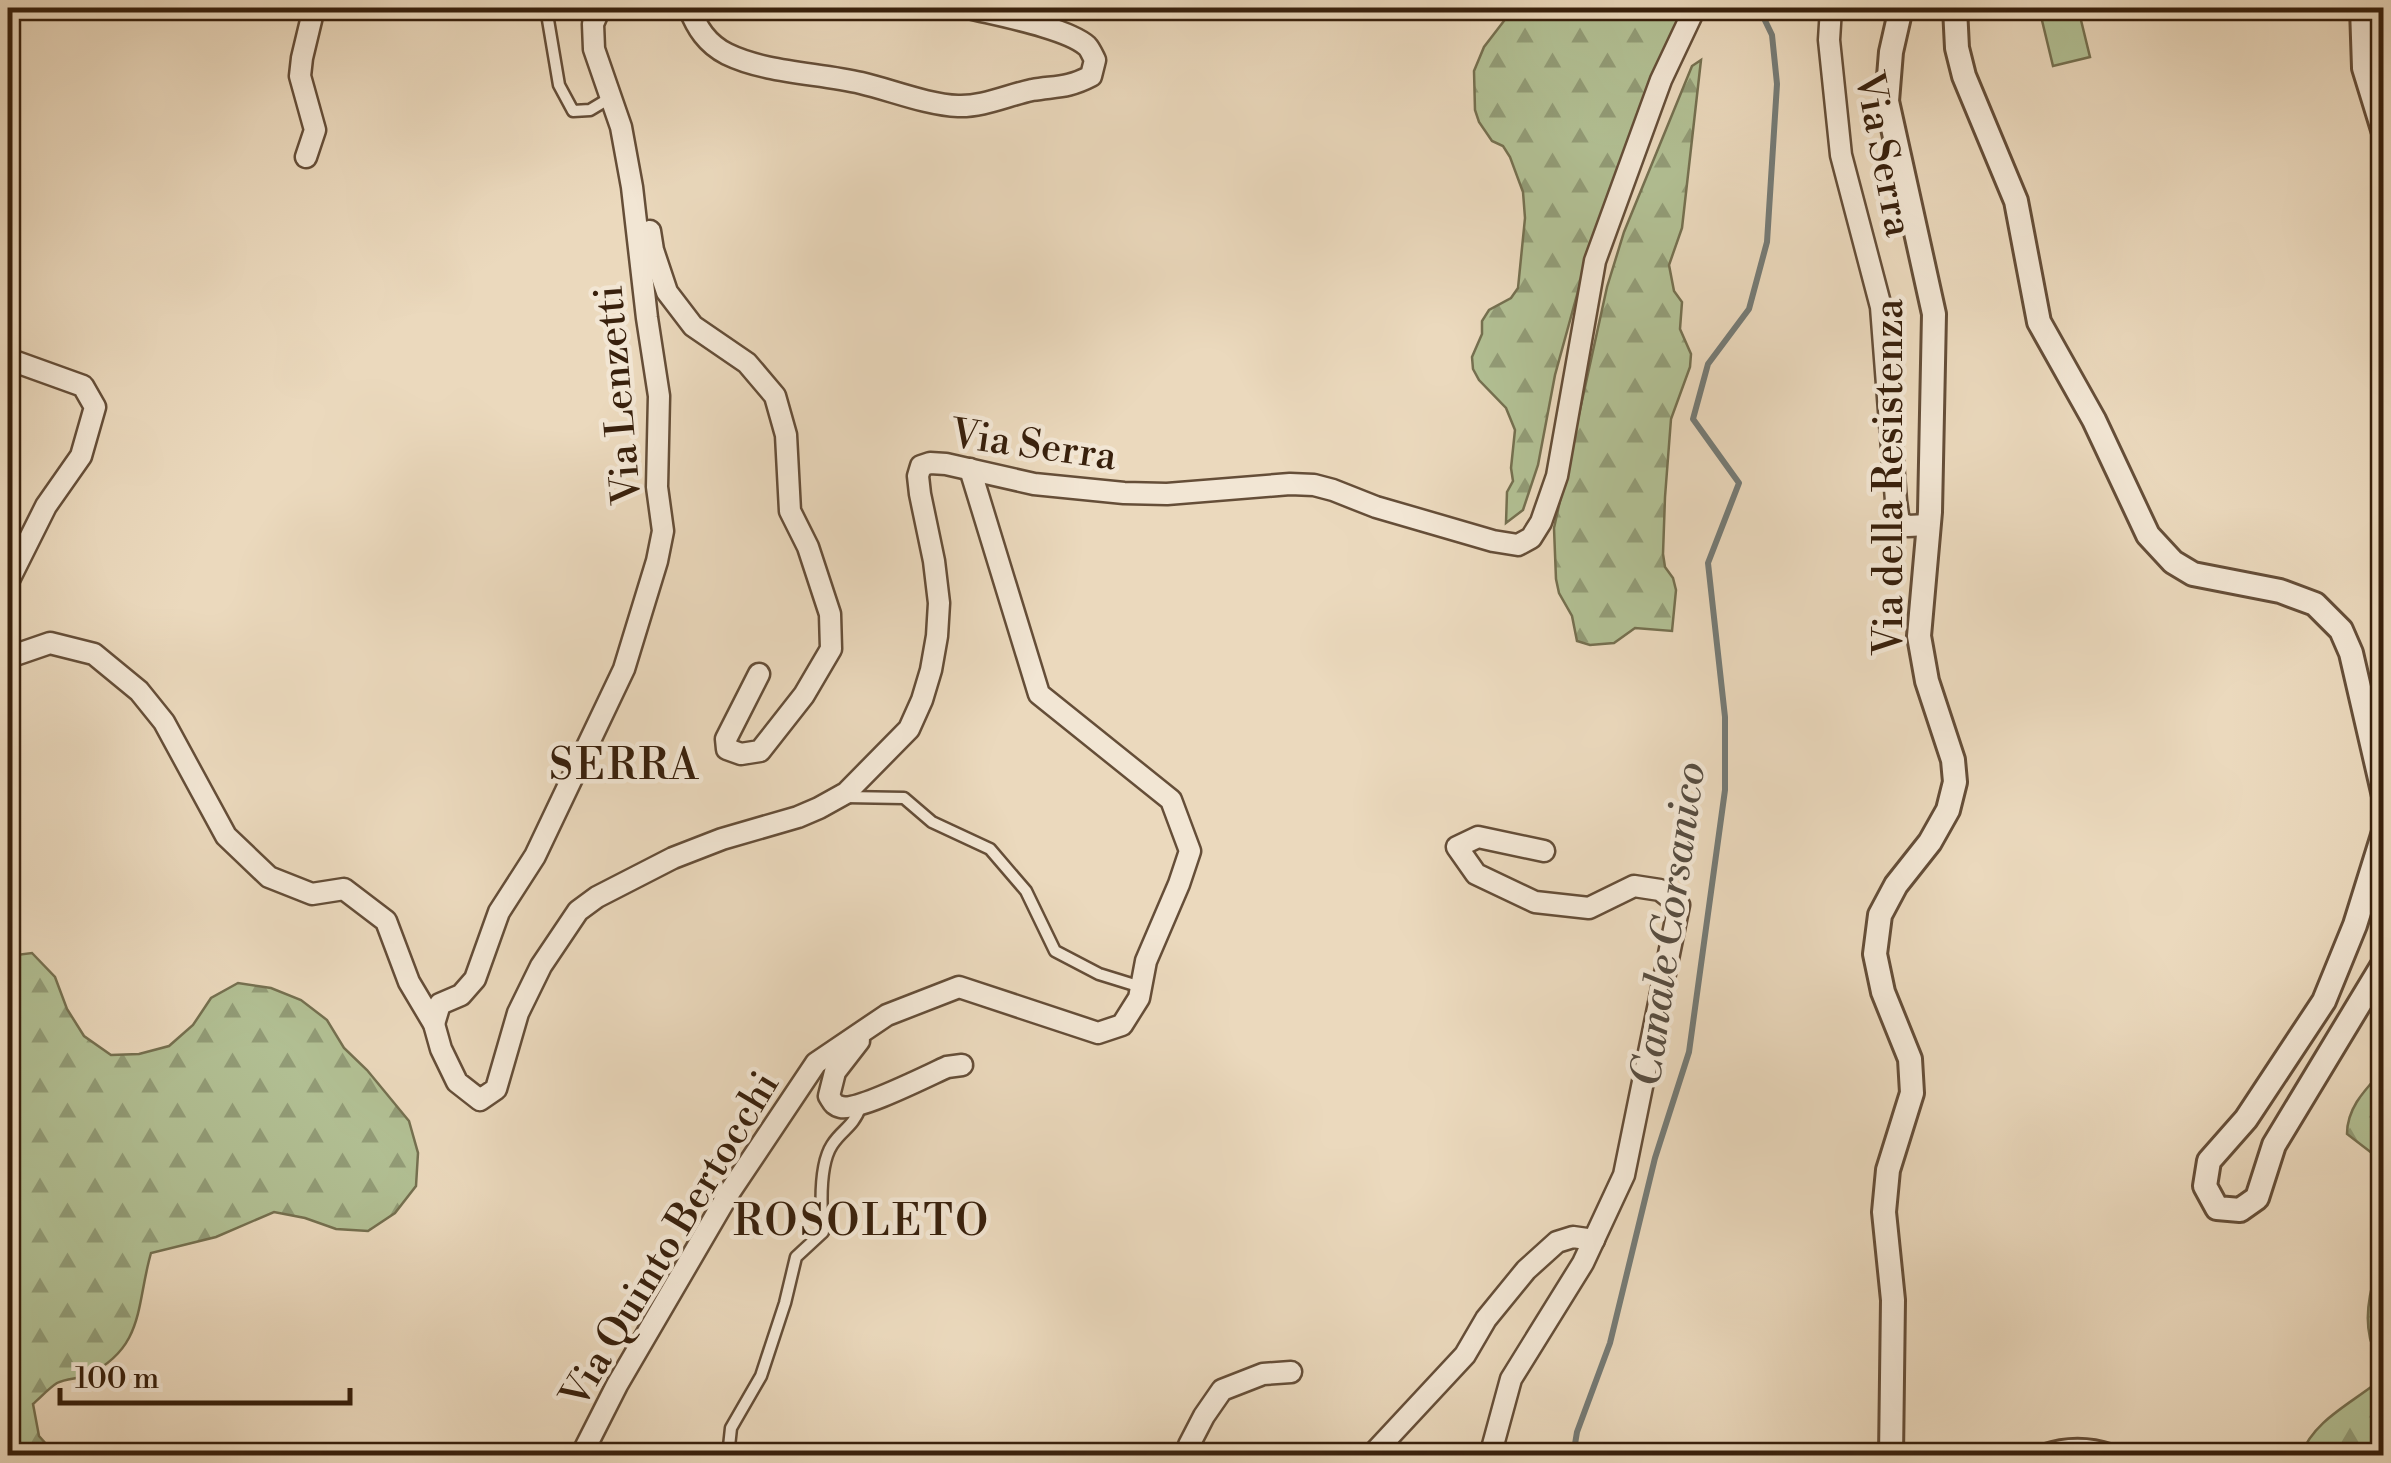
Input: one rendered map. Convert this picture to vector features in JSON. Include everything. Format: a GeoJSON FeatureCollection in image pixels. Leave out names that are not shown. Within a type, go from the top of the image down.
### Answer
{"type":"FeatureCollection","features":[{"type":"Feature","properties":{"kind":"street"},"geometry":{"type":"LineString","coordinates":[[306,157],[315,130],[300,76],[314,8]]}},
{"type":"Feature","properties":{"kind":"street","name":"Via Lenzetti"},"geometry":{"type":"LineString","coordinates":[[434,1024],[440,1004],[461,995],[475,979],[499,912],[534,856],[624,669],[658,561],[663,531],[657,487],[659,396],[621,127],[594,49],[593,24],[600,8]]}},
{"type":"Feature","properties":{"kind":"street"},"geometry":{"type":"LineString","coordinates":[[689,8],[708,42],[728,54],[955,106],[1072,86],[1091,76],[1095,60],[1088,47],[1028,22],[969,8]]}},
{"type":"Feature","properties":{"kind":"street","name":"Via Serra"},"geometry":{"type":"LineString","coordinates":[[434,1024],[457,1082],[480,1100],[496,1089],[518,1013],[541,966],[578,910],[673,858],[798,817],[840,796],[909,729],[931,670],[939,603],[920,494],[921,466],[930,463],[1034,484],[1124,494],[1314,485],[1493,541],[1518,546],[1531,538],[1558,476],[1595,260],[1661,80],[1695,8]]}},
{"type":"Feature","properties":{"kind":"street","name":"Via Serra"},"geometry":{"type":"LineString","coordinates":[[1832,8],[1829,40],[1841,155],[1881,307],[1896,501],[1900,522],[1928,526]]}},
{"type":"Feature","properties":{"kind":"street","name":"Via della Resistenza"},"geometry":{"type":"LineString","coordinates":[[1891,1456],[1893,1300],[1884,1212],[1888,1170],[1912,1092],[1910,1059],[1883,992],[1875,954],[1880,915],[1896,885],[1930,842],[1948,810],[1955,782],[1953,760],[1927,682],[1919,636],[1928,526],[1934,314],[1886,100],[1900,8]]}},
{"type":"Feature","properties":{"kind":"street"},"geometry":{"type":"LineString","coordinates":[[1955,8],[1964,76],[2016,201],[2039,322],[2094,420],[2148,535],[2173,562],[2193,574],[2280,592],[2315,604],[2341,630],[2351,653],[2384,796]]}},
{"type":"Feature","properties":{"kind":"street"},"geometry":{"type":"LineString","coordinates":[[2362,8],[2364,68],[2384,133]]}},
{"type":"Feature","properties":{"kind":"street"},"geometry":{"type":"LineString","coordinates":[[621,127],[633,136],[653,250],[667,292],[692,326],[747,363],[776,396],[786,435],[790,511],[808,547],[830,614],[830,649],[804,696],[760,751],[741,754],[726,749],[726,738],[759,674]]}},
{"type":"Feature","properties":{"kind":"street"},"geometry":{"type":"LineString","coordinates":[[8,359],[82,386],[95,407],[80,456],[46,506],[8,582]]}},
{"type":"Feature","properties":{"kind":"street","name":"Via Quinto Bertocchi"},"geometry":{"type":"LineString","coordinates":[[581,1456],[617,1385],[729,1193],[816,1063],[887,1015],[958,987],[1098,1032],[1122,1024],[1139,998],[1146,961],[1190,851],[1171,800],[1039,694],[970,469]]}},
{"type":"Feature","properties":{"kind":"street"},"geometry":{"type":"LineString","coordinates":[[8,654],[50,643],[94,654],[139,691],[164,722],[226,836],[269,877],[312,894],[344,889],[386,921],[408,982],[434,1024]]}},
{"type":"Feature","properties":{"kind":"street"},"geometry":{"type":"LineString","coordinates":[[2384,832],[2355,925],[2324,1001],[2246,1120],[2209,1162],[2205,1186],[2218,1208],[2240,1210],[2257,1198],[2274,1144],[2384,963]]}},
{"type":"Feature","properties":{"kind":"street"},"geometry":{"type":"LineString","coordinates":[[1490,1456],[1511,1379],[1583,1263],[1624,1175],[1680,905],[1660,890],[1634,886],[1589,908],[1535,902],[1476,874],[1458,847],[1478,837],[1544,851]]}},
{"type":"Feature","properties":{"kind":"street"},"geometry":{"type":"LineString","coordinates":[[869,1027],[835,1072],[830,1096],[842,1107],[861,1105],[947,1067],[962,1065]]}},
{"type":"Feature","properties":{"kind":"street"},"geometry":{"type":"LineString","coordinates":[[1370,1456],[1464,1355],[1526,1270],[1558,1242],[1573,1237],[1594,1240]]}},
{"type":"Feature","properties":{"kind":"street"},"geometry":{"type":"LineString","coordinates":[[1189,1456],[1189,1446],[1222,1390],[1264,1374],[1291,1372]]}},
{"type":"Feature","properties":{"kind":"street"},"geometry":{"type":"LineString","coordinates":[[2046,1456],[2070,1450],[2109,1456]]}},
{"type":"Feature","properties":{"kind":"lane"},"geometry":{"type":"LineString","coordinates":[[546,8],[560,85],[572,110],[590,110],[610,98]]}},
{"type":"Feature","properties":{"kind":"lane"},"geometry":{"type":"LineString","coordinates":[[840,796],[904,798],[932,822],[990,850],[1026,891],[1055,951],[1099,974],[1141,987]]}},
{"type":"Feature","properties":{"kind":"lane"},"geometry":{"type":"LineString","coordinates":[[728,1456],[731,1428],[761,1376],[786,1303],[796,1257],[823,1232],[820,1197],[831,1146],[855,1121],[861,1105]]}},
{"type":"Feature","properties":{"kind":"green space"},"geometry":{"type":"Polygon","coordinates":[[[1510,8],[1690,8],[1591,244],[1555,375],[1538,465],[1523,510],[1506,523],[1515,430],[1506,408],[1479,380],[1472,357],[1489,310],[1511,298],[1518,288],[1525,218],[1523,192],[1510,157],[1479,122],[1474,71],[1484,47],[1510,8]]]}},
{"type":"Feature","properties":{"kind":"green space"},"geometry":{"type":"Polygon","coordinates":[[[2039,8],[2078,8],[2090,57],[2053,66],[2039,8]]]}},
{"type":"Feature","properties":{"kind":"green space"},"geometry":{"type":"Polygon","coordinates":[[[1701,60],[1682,228],[1669,265],[1674,291],[1682,302],[1680,329],[1691,354],[1671,419],[1665,497],[1663,554],[1676,590],[1672,631],[1635,628],[1614,643],[1590,645],[1577,641],[1572,616],[1559,593],[1554,528],[1607,287],[1624,232],[1692,66],[1701,60]]]}},
{"type":"Feature","properties":{"kind":"green space"},"geometry":{"type":"Polygon","coordinates":[[[32,953],[55,977],[67,1009],[84,1036],[111,1055],[139,1054],[169,1046],[193,1025],[211,998],[238,983],[271,988],[301,1000],[327,1020],[344,1048],[409,1121],[418,1153],[416,1186],[395,1213],[368,1231],[336,1229],[274,1212],[216,1237],[151,1253],[135,1323],[120,1351],[88,1375],[57,1383],[33,1404],[39,1436],[56,1455],[8,1455],[8,956],[32,953]]]}},
{"type":"Feature","properties":{"kind":"green space"},"geometry":{"type":"Polygon","coordinates":[[[2383,1070],[2383,1186],[2377,1157],[2347,1134],[2354,1107],[2383,1070]]]}},
{"type":"Feature","properties":{"kind":"green space"},"geometry":{"type":"Polygon","coordinates":[[[2383,1250],[2383,1455],[2301,1455],[2323,1424],[2375,1384],[2381,1360],[2371,1341],[2368,1316],[2370,1293],[2383,1250]]]}},
{"type":"Feature","properties":{"kind":"waterway","name":"Canale Corsanico"},"geometry":{"type":"LineString","coordinates":[[1573,1456],[1577,1432],[1610,1343],[1655,1158],[1689,1052],[1725,790],[1725,717],[1708,563],[1739,483],[1693,419],[1708,364],[1749,309],[1767,242],[1777,84],[1772,35],[1759,8]]}},
{"type":"Feature","properties":{"kind":"district","name":"SERRA"},"geometry":{"type":"Point","coordinates":[625,764]}},
{"type":"Feature","properties":{"kind":"district","name":"ROSOLETO"},"geometry":{"type":"Point","coordinates":[862,1220]}}]}
